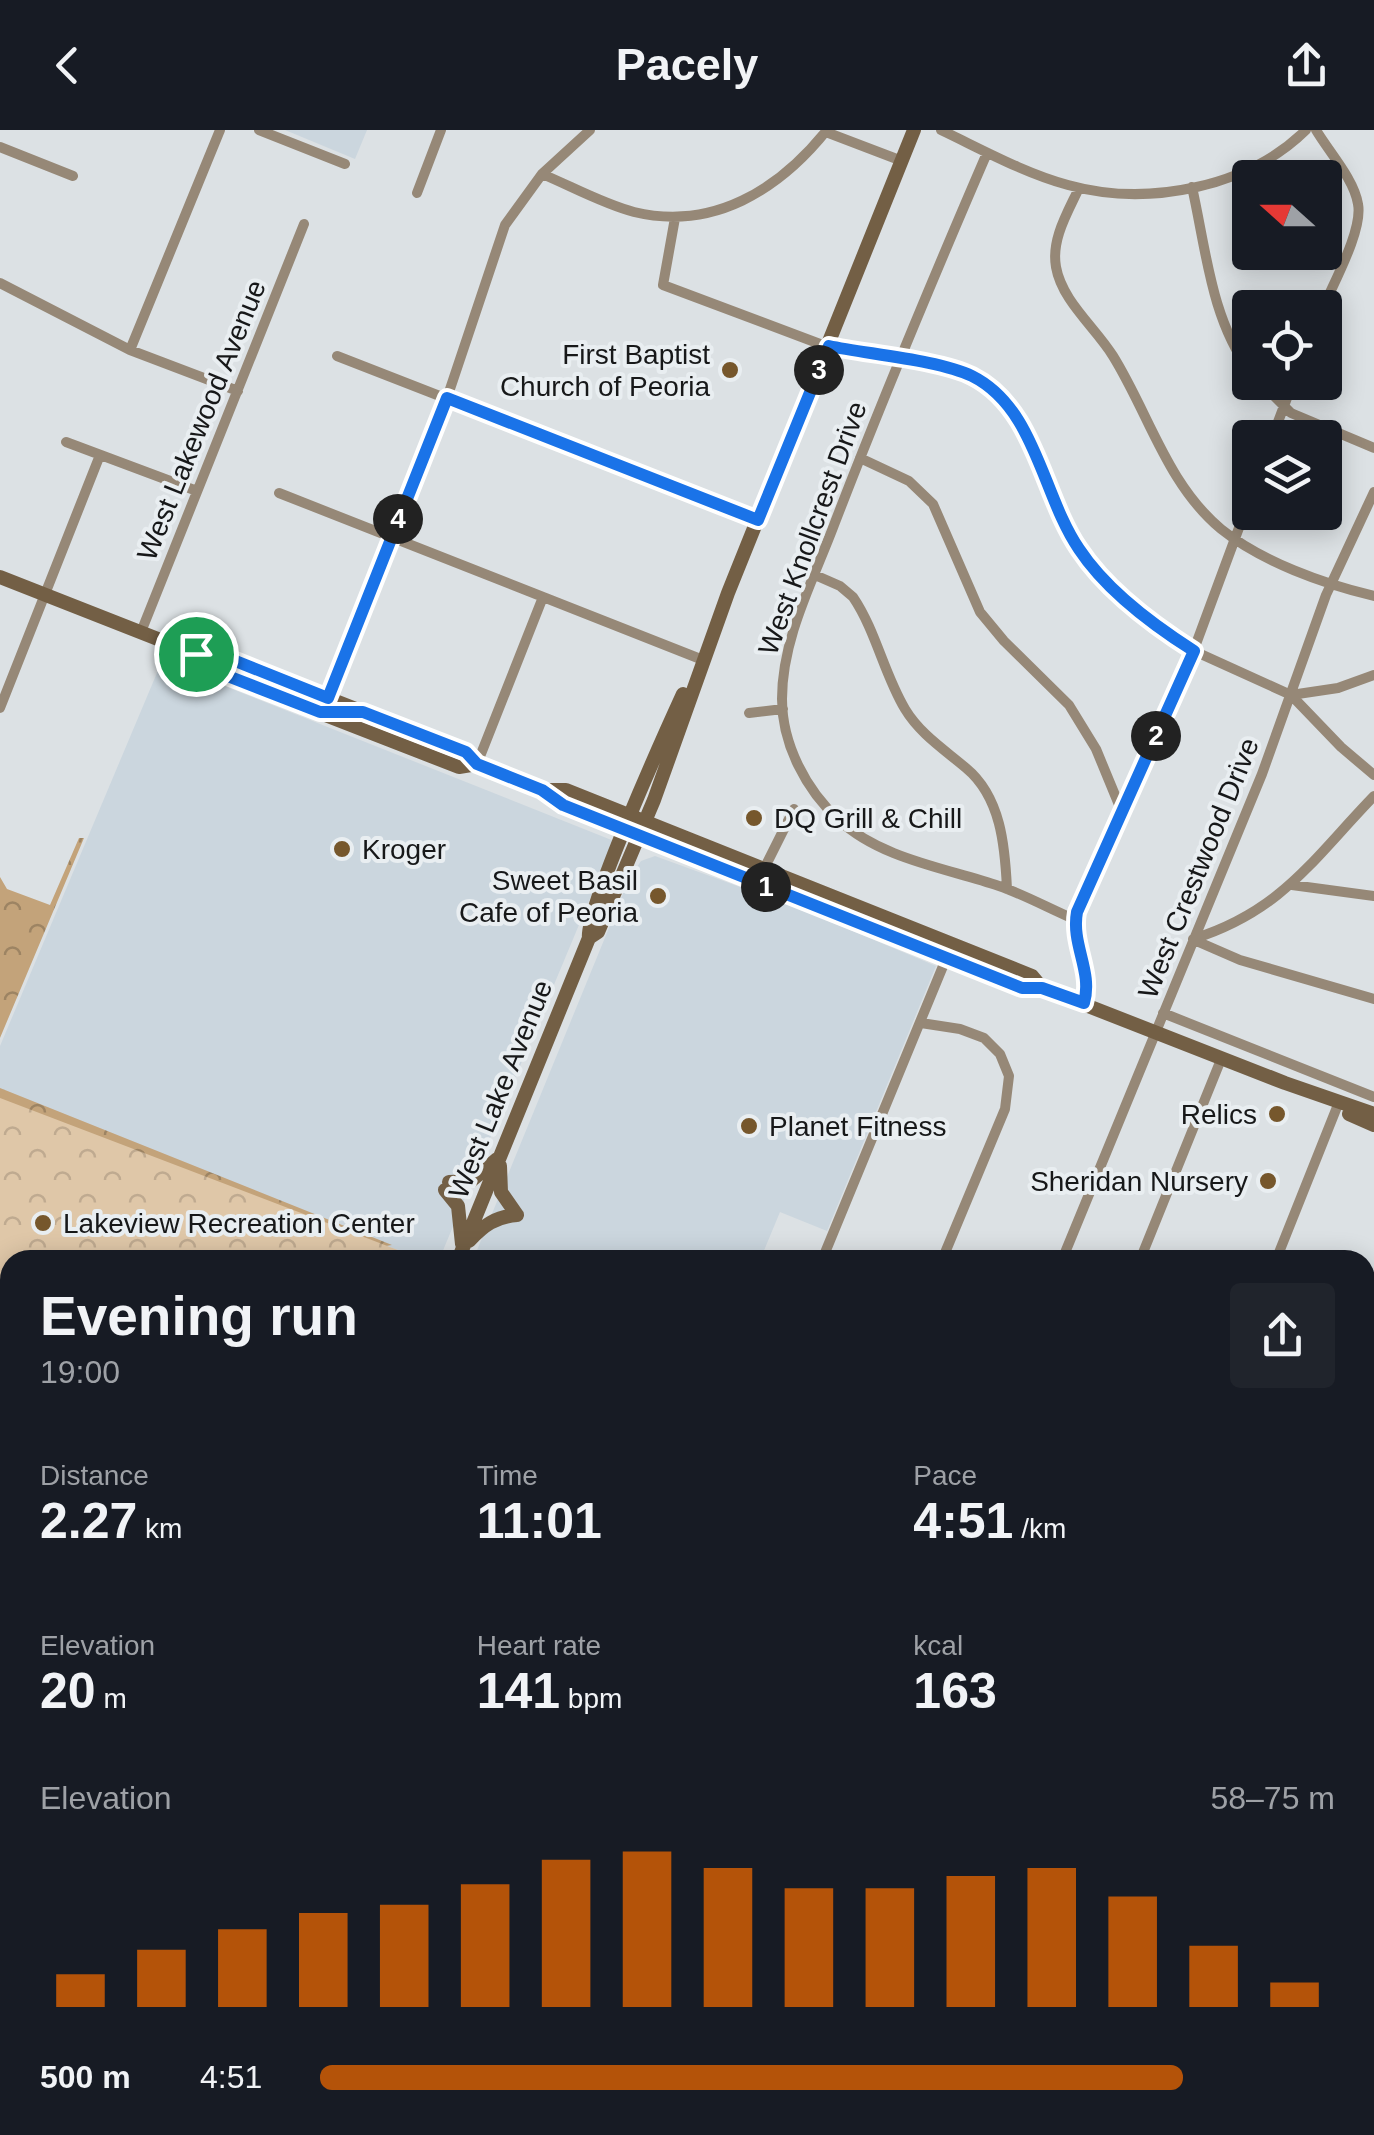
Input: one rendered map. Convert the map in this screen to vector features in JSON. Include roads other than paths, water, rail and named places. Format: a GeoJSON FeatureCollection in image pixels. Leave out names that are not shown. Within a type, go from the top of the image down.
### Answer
{"type":"FeatureCollection","features":[{"type":"Feature","properties":{"kind":"main road","name":"West Lake Avenue"},"geometry":{"type":"LineString","coordinates":[[462,1250],[589,938],[588,929],[614,859],[635,826],[914,130]]}},
{"type":"Feature","properties":{"kind":"main road"},"geometry":{"type":"LineString","coordinates":[[0,578],[196,654],[208,650],[294,685],[324,705],[363,712],[466,752],[477,764],[542,790],[563,805],[601,812],[670,840],[764,869],[918,930],[949,951],[1022,988],[1042,988],[1156,1030],[1338,1105],[1374,1125]]}},
{"type":"Feature","properties":{"kind":"main road"},"geometry":{"type":"LineString","coordinates":[[196,654],[202,666],[324,705],[459,767],[477,764]]}},
{"type":"Feature","properties":{"kind":"main road"},"geometry":{"type":"LineString","coordinates":[[601,812],[648,794],[670,840],[724,870],[861,926],[949,951]]}},
{"type":"Feature","properties":{"kind":"main road"},"geometry":{"type":"LineString","coordinates":[[601,812],[614,859]]}},
{"type":"Feature","properties":{"kind":"main road","name":"West Lake Avenue"},"geometry":{"type":"LineString","coordinates":[[589,938],[598,932],[630,859],[635,826]]}},
{"type":"Feature","properties":{"kind":"main road"},"geometry":{"type":"LineString","coordinates":[[630,859],[670,840]]}},
{"type":"Feature","properties":{"kind":"main road"},"geometry":{"type":"LineString","coordinates":[[724,870],[740,868],[759,874],[764,869]]}},
{"type":"Feature","properties":{"kind":"main road"},"geometry":{"type":"LineString","coordinates":[[812,888],[829,902],[852,912],[861,926]]}},
{"type":"Feature","properties":{"kind":"main road"},"geometry":{"type":"LineString","coordinates":[[861,926],[872,921],[918,930]]}},
{"type":"Feature","properties":{"kind":"main road"},"geometry":{"type":"LineString","coordinates":[[1338,1105],[1374,1114]]}},
{"type":"Feature","properties":{"kind":"main road"},"geometry":{"type":"LineString","coordinates":[[460,1250],[458,1206],[447,1186],[471,1181],[501,1155]]}},
{"type":"Feature","properties":{"kind":"main road"},"geometry":{"type":"LineString","coordinates":[[464,1250],[490,1221],[517,1215],[501,1192],[501,1155]]}},
{"type":"Feature","properties":{"kind":"street"},"geometry":{"type":"LineString","coordinates":[[130,350],[220,130]]}},
{"type":"Feature","properties":{"kind":"street"},"geometry":{"type":"LineString","coordinates":[[259,130],[345,164]]}},
{"type":"Feature","properties":{"kind":"street"},"geometry":{"type":"LineString","coordinates":[[417,193],[441,130]]}},
{"type":"Feature","properties":{"kind":"street"},"geometry":{"type":"LineString","coordinates":[[324,705],[447,398],[505,225],[542,174],[590,130]]}},
{"type":"Feature","properties":{"kind":"street"},"geometry":{"type":"LineString","coordinates":[[942,130],[1043,177],[1079,188],[1135,194],[1192,187],[1250,167],[1306,130]]}},
{"type":"Feature","properties":{"kind":"street"},"geometry":{"type":"LineString","coordinates":[[1316,130],[1359,207],[1357,224],[1331,290]]}},
{"type":"Feature","properties":{"kind":"street"},"geometry":{"type":"LineString","coordinates":[[542,174],[632,212],[675,218],[732,206],[774,185],[827,131],[902,161]]}},
{"type":"Feature","properties":{"kind":"street"},"geometry":{"type":"LineString","coordinates":[[0,146],[73,176]]}},
{"type":"Feature","properties":{"kind":"street","name":"West Knollcrest Drive"},"geometry":{"type":"LineString","coordinates":[[988,153],[898,360],[815,574],[788,650],[782,710],[807,793],[844,824],[871,842],[1007,889],[1076,920]]}},
{"type":"Feature","properties":{"kind":"street"},"geometry":{"type":"LineString","coordinates":[[1192,187],[1220,312],[1232,343]]}},
{"type":"Feature","properties":{"kind":"street"},"geometry":{"type":"LineString","coordinates":[[1079,188],[1056,242],[1060,280],[1116,360],[1180,483],[1199,508],[1235,538],[1275,560],[1374,596]]}},
{"type":"Feature","properties":{"kind":"street"},"geometry":{"type":"LineString","coordinates":[[675,218],[664,285],[828,347],[959,370],[993,390],[1018,421],[1066,527],[1086,559],[1109,584],[1194,651],[1292,695],[1344,750],[1374,774]]}},
{"type":"Feature","properties":{"kind":"street","name":"West Lakewood Avenue"},"geometry":{"type":"LineString","coordinates":[[141,632],[304,224]]}},
{"type":"Feature","properties":{"kind":"street"},"geometry":{"type":"LineString","coordinates":[[0,284],[130,350],[238,391]]}},
{"type":"Feature","properties":{"kind":"street"},"geometry":{"type":"LineString","coordinates":[[337,356],[758,520]]}},
{"type":"Feature","properties":{"kind":"street"},"geometry":{"type":"LineString","coordinates":[[1277,400],[1284,408],[1374,448]]}},
{"type":"Feature","properties":{"kind":"street"},"geometry":{"type":"LineString","coordinates":[[1279,420],[1287,400]]}},
{"type":"Feature","properties":{"kind":"street"},"geometry":{"type":"LineString","coordinates":[[66,442],[198,492]]}},
{"type":"Feature","properties":{"kind":"street"},"geometry":{"type":"LineString","coordinates":[[0,708],[100,455]]}},
{"type":"Feature","properties":{"kind":"street"},"geometry":{"type":"LineString","coordinates":[[860,458],[906,478],[934,504],[978,608],[1007,645],[1068,705],[1093,744],[1122,812]]}},
{"type":"Feature","properties":{"kind":"street","name":"West Crestwood Drive"},"geometry":{"type":"LineString","coordinates":[[1066,1250],[1292,695],[1332,582],[1374,492]]}},
{"type":"Feature","properties":{"kind":"street"},"geometry":{"type":"LineString","coordinates":[[278,494],[701,660]]}},
{"type":"Feature","properties":{"kind":"street"},"geometry":{"type":"LineString","coordinates":[[1084,1003],[1088,982],[1076,938],[1076,920],[1194,651],[1238,530]]}},
{"type":"Feature","properties":{"kind":"street"},"geometry":{"type":"LineString","coordinates":[[815,574],[853,597],[908,714],[930,739],[972,772],[986,790],[999,824],[1007,889]]}},
{"type":"Feature","properties":{"kind":"street"},"geometry":{"type":"LineString","coordinates":[[477,764],[543,597]]}},
{"type":"Feature","properties":{"kind":"street"},"geometry":{"type":"LineString","coordinates":[[1292,695],[1334,689],[1374,674]]}},
{"type":"Feature","properties":{"kind":"street"},"geometry":{"type":"LineString","coordinates":[[749,712],[782,710]]}},
{"type":"Feature","properties":{"kind":"street"},"geometry":{"type":"LineString","coordinates":[[1193,940],[1242,920],[1292,886],[1374,796]]}},
{"type":"Feature","properties":{"kind":"street"},"geometry":{"type":"LineString","coordinates":[[764,869],[794,809]]}},
{"type":"Feature","properties":{"kind":"street"},"geometry":{"type":"LineString","coordinates":[[1292,886],[1374,896]]}},
{"type":"Feature","properties":{"kind":"street"},"geometry":{"type":"LineString","coordinates":[[1193,940],[1240,960],[1374,999]]}},
{"type":"Feature","properties":{"kind":"street"},"geometry":{"type":"LineString","coordinates":[[826,1250],[949,951]]}},
{"type":"Feature","properties":{"kind":"street"},"geometry":{"type":"LineString","coordinates":[[1163,1013],[1374,1097]]}},
{"type":"Feature","properties":{"kind":"street"},"geometry":{"type":"LineString","coordinates":[[921,1022],[984,1038],[1000,1054],[1009,1076],[1005,1108],[946,1250]]}},
{"type":"Feature","properties":{"kind":"street"},"geometry":{"type":"LineString","coordinates":[[1144,1250],[1222,1057]]}},
{"type":"Feature","properties":{"kind":"street"},"geometry":{"type":"LineString","coordinates":[[1280,1250],[1338,1105]]}},
{"type":"Feature","properties":{"kind":"place","name":"First Baptist Church of Peoria"},"geometry":{"type":"Point","coordinates":[730,370]}},
{"type":"Feature","properties":{"kind":"place","name":"DQ Grill & Chill"},"geometry":{"type":"Point","coordinates":[754,818]}},
{"type":"Feature","properties":{"kind":"place","name":"Kroger"},"geometry":{"type":"Point","coordinates":[342,849]}},
{"type":"Feature","properties":{"kind":"place","name":"Sweet Basil Cafe of Peoria"},"geometry":{"type":"Point","coordinates":[658,896]}},
{"type":"Feature","properties":{"kind":"place","name":"Relics"},"geometry":{"type":"Point","coordinates":[1277,1114]}},
{"type":"Feature","properties":{"kind":"place","name":"Planet Fitness"},"geometry":{"type":"Point","coordinates":[749,1126]}},
{"type":"Feature","properties":{"kind":"place","name":"Sheridan Nursery"},"geometry":{"type":"Point","coordinates":[1268,1181]}},
{"type":"Feature","properties":{"kind":"place","name":"Lakeview Recreation Center"},"geometry":{"type":"Point","coordinates":[43,1223]}}]}
